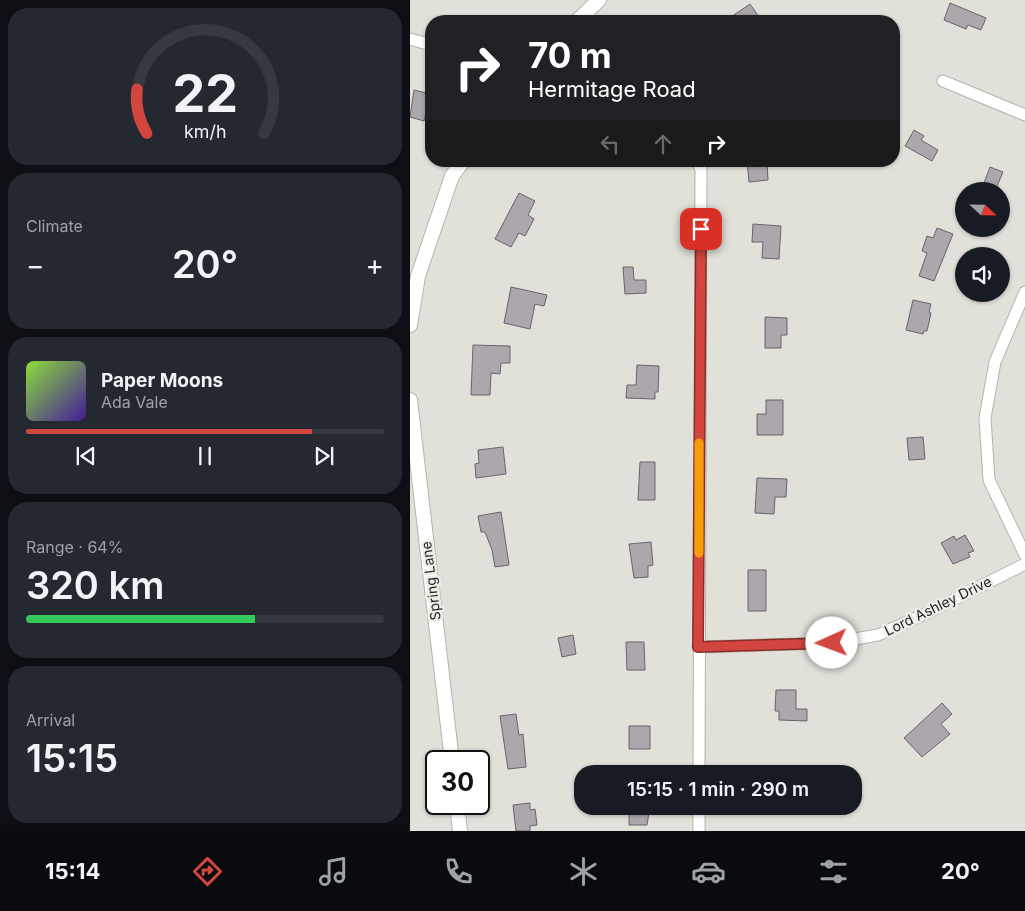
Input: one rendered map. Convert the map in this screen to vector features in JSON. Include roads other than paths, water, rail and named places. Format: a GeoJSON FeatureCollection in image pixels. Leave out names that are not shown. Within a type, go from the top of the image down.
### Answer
{"type":"FeatureCollection","features":[{"type":"Feature","properties":{"kind":"street"},"geometry":{"type":"LineString","coordinates":[[583,15],[599,0]]}},
{"type":"Feature","properties":{"kind":"street"},"geometry":{"type":"LineString","coordinates":[[410,39],[425,43]]}},
{"type":"Feature","properties":{"kind":"street"},"geometry":{"type":"LineString","coordinates":[[943,81],[1025,115]]}},
{"type":"Feature","properties":{"kind":"street"},"geometry":{"type":"LineString","coordinates":[[410,325],[418,276],[452,176],[459,167]]}},
{"type":"Feature","properties":{"kind":"street"},"geometry":{"type":"LineString","coordinates":[[698,765],[700,167]]}},
{"type":"Feature","properties":{"kind":"street"},"geometry":{"type":"LineString","coordinates":[[1025,292],[995,362],[985,418],[989,480],[1025,555]]}},
{"type":"Feature","properties":{"kind":"street","name":"Spring Lane"},"geometry":{"type":"LineString","coordinates":[[410,400],[451,750]]}},
{"type":"Feature","properties":{"kind":"street","name":"Lord Ashley Drive"},"geometry":{"type":"LineString","coordinates":[[698,647],[832,643],[878,635],[927,613],[1025,564]]}},
{"type":"Feature","properties":{"kind":"street"},"geometry":{"type":"LineString","coordinates":[[458,815],[460,831]]}},
{"type":"Feature","properties":{"kind":"street"},"geometry":{"type":"LineString","coordinates":[[699,815],[699,831]]}}]}
